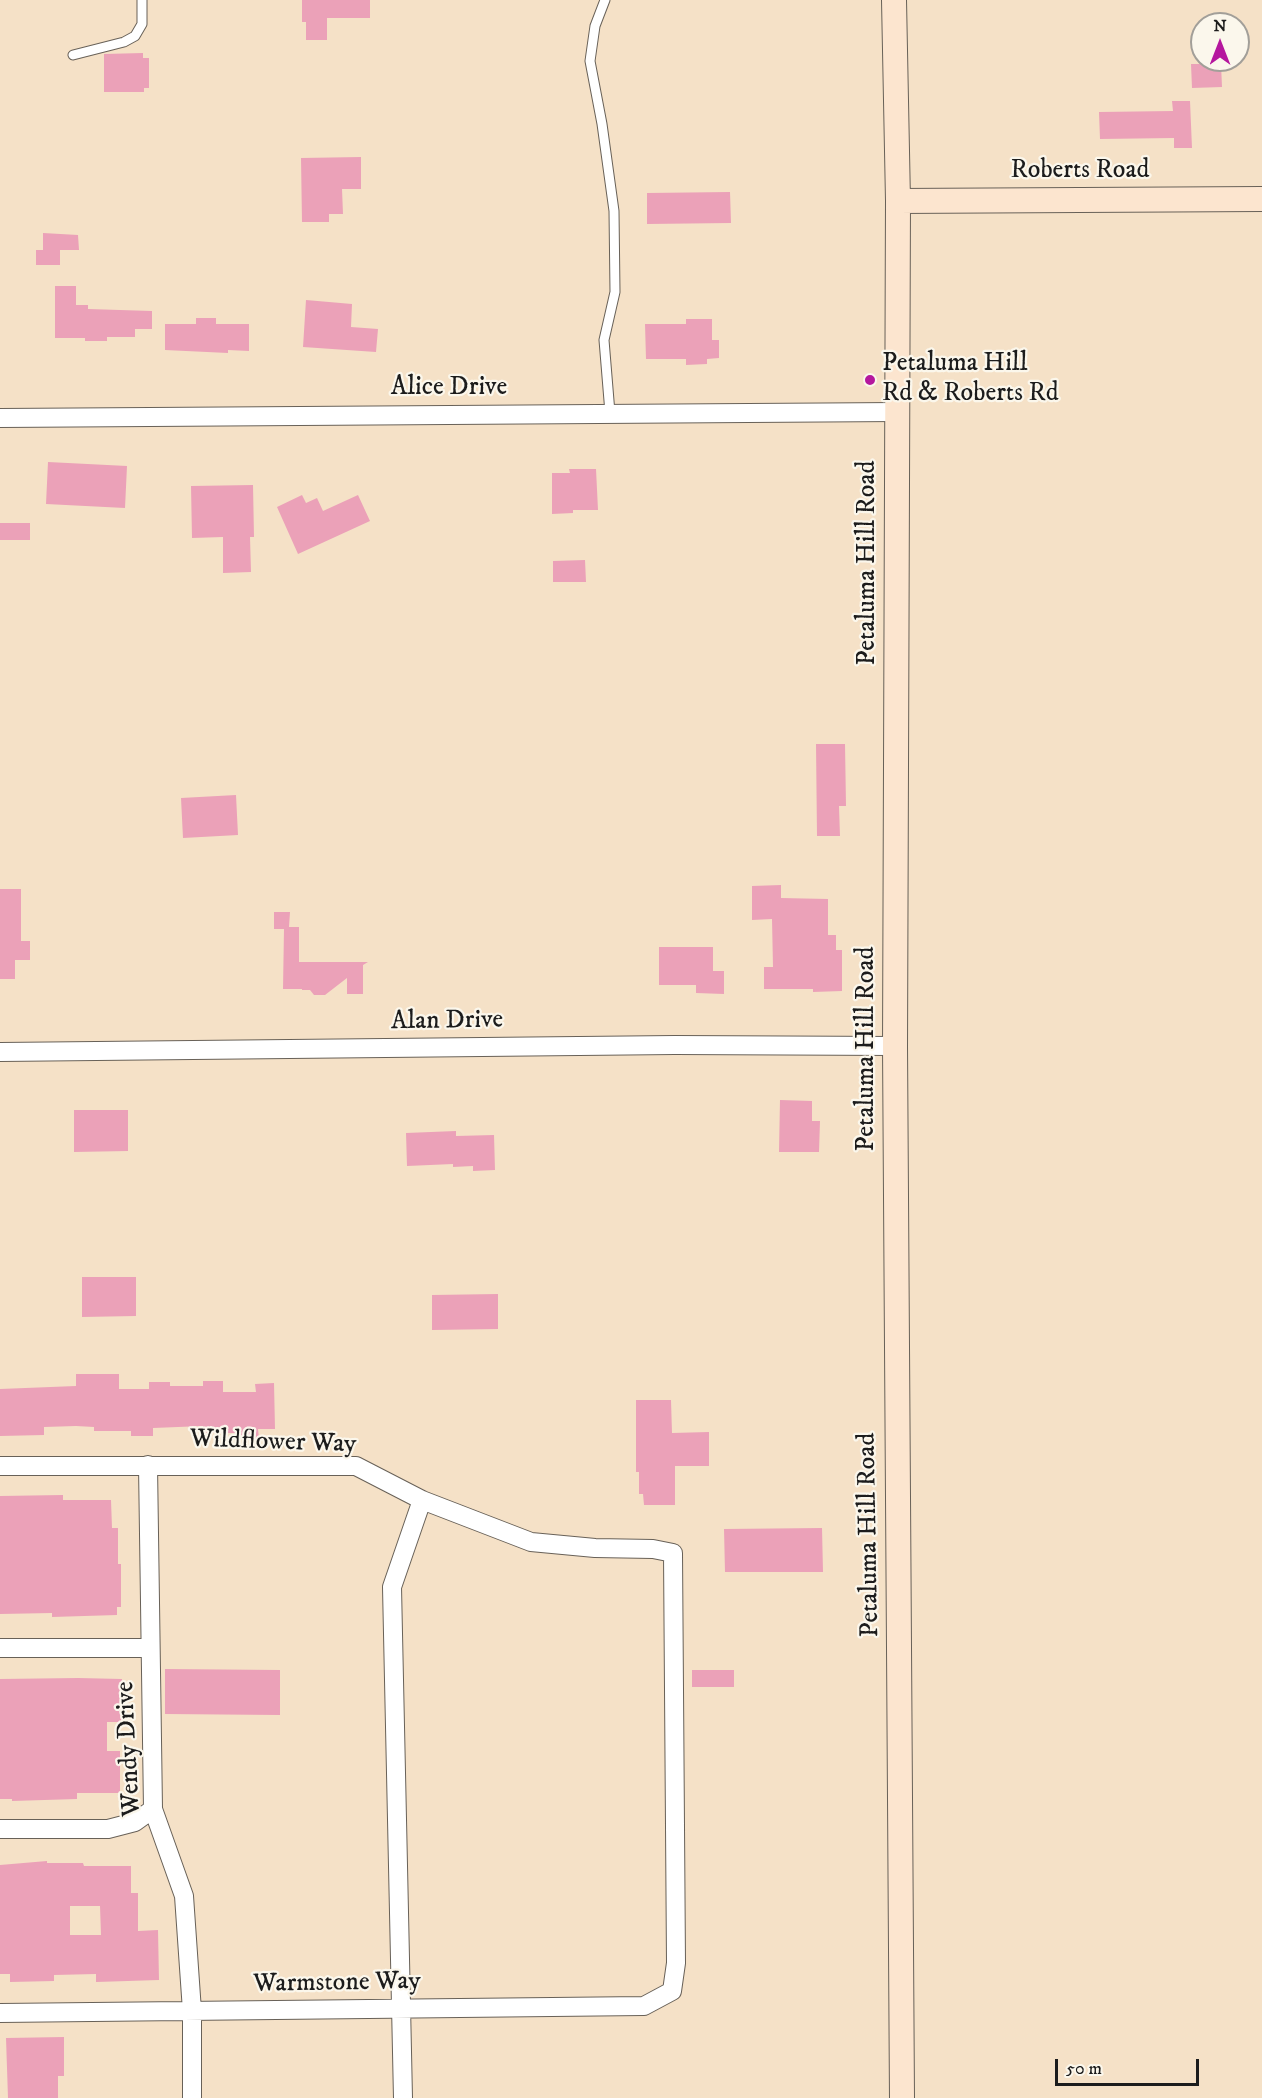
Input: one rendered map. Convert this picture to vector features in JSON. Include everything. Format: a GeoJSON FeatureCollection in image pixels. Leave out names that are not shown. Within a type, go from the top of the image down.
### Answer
{"type":"FeatureCollection","features":[{"type":"Feature","properties":{"kind":"main road","name":"Petaluma Hill Road"},"geometry":{"type":"LineString","coordinates":[[894,0],[898,201],[895,1046],[902,2098]]}},
{"type":"Feature","properties":{"kind":"main road","name":"Roberts Road"},"geometry":{"type":"LineString","coordinates":[[898,201],[1262,199]]}},
{"type":"Feature","properties":{"kind":"street","name":"Alice Drive"},"geometry":{"type":"LineString","coordinates":[[0,418],[898,412]]}},
{"type":"Feature","properties":{"kind":"street","name":"Alan Drive"},"geometry":{"type":"LineString","coordinates":[[0,1052],[895,1046]]}},
{"type":"Feature","properties":{"kind":"street","name":"Wendy Drive"},"geometry":{"type":"LineString","coordinates":[[148,1465],[153,1809],[184,1896],[192,2011],[192,2098]]}},
{"type":"Feature","properties":{"kind":"street","name":"Wildflower Way"},"geometry":{"type":"LineString","coordinates":[[0,1466],[356,1466],[422,1500],[531,1542],[595,1548],[653,1549],[673,1553],[676,1963],[672,1991]]}},
{"type":"Feature","properties":{"kind":"street"},"geometry":{"type":"LineString","coordinates":[[404,2098],[392,1587],[422,1500]]}},
{"type":"Feature","properties":{"kind":"street"},"geometry":{"type":"LineString","coordinates":[[0,1648],[150,1648]]}},
{"type":"Feature","properties":{"kind":"street"},"geometry":{"type":"LineString","coordinates":[[0,1829],[108,1828],[135,1822],[153,1809]]}},
{"type":"Feature","properties":{"kind":"street","name":"Warmstone Way"},"geometry":{"type":"LineString","coordinates":[[0,2013],[644,2006],[672,1991]]}},
{"type":"Feature","properties":{"kind":"lane"},"geometry":{"type":"LineString","coordinates":[[73,56],[124,42],[135,36],[142,24],[142,0]]}},
{"type":"Feature","properties":{"kind":"lane"},"geometry":{"type":"LineString","coordinates":[[605,0],[595,26],[590,61],[602,124],[614,211],[615,292],[604,340],[610,413]]}},
{"type":"Feature","properties":{"kind":"building"},"geometry":{"type":"Polygon","coordinates":[[[302,0],[370,0],[370,18],[327,18],[327,40],[306,40],[306,22],[302,22],[302,0]]]}},
{"type":"Feature","properties":{"kind":"building"},"geometry":{"type":"Polygon","coordinates":[[[143,53],[143,58],[149,58],[149,88],[144,88],[144,92],[104,92],[104,54],[143,53]]]}},
{"type":"Feature","properties":{"kind":"building"},"geometry":{"type":"Polygon","coordinates":[[[1191,72],[1221,72],[1222,87],[1192,88],[1191,72]]]}},
{"type":"Feature","properties":{"kind":"building"},"geometry":{"type":"Polygon","coordinates":[[[1172,101],[1190,101],[1192,148],[1174,148],[1174,138],[1100,139],[1099,112],[1173,111],[1172,101]]]}},
{"type":"Feature","properties":{"kind":"building"},"geometry":{"type":"Polygon","coordinates":[[[361,157],[361,189],[342,189],[343,214],[329,214],[329,222],[302,222],[301,158],[361,157]]]}},
{"type":"Feature","properties":{"kind":"building"},"geometry":{"type":"Polygon","coordinates":[[[730,192],[731,223],[647,224],[647,193],[730,192]]]}},
{"type":"Feature","properties":{"kind":"building"},"geometry":{"type":"Polygon","coordinates":[[[43,233],[78,235],[79,250],[60,250],[60,265],[36,265],[36,250],[43,250],[43,233]]]}},
{"type":"Feature","properties":{"kind":"building"},"geometry":{"type":"Polygon","coordinates":[[[55,286],[76,286],[76,305],[88,305],[88,309],[152,311],[152,329],[135,329],[135,337],[107,337],[107,341],[55,338],[55,286]]]}},
{"type":"Feature","properties":{"kind":"building"},"geometry":{"type":"Polygon","coordinates":[[[306,300],[352,304],[351,327],[378,329],[376,352],[303,347],[306,300]]]}},
{"type":"Feature","properties":{"kind":"building"},"geometry":{"type":"Polygon","coordinates":[[[196,318],[216,318],[216,324],[249,324],[249,351],[228,350],[228,353],[165,350],[165,324],[196,324],[196,318]]]}},
{"type":"Feature","properties":{"kind":"building"},"geometry":{"type":"Polygon","coordinates":[[[686,319],[712,319],[712,340],[719,340],[719,358],[707,359],[707,364],[686,365],[686,359],[646,359],[645,324],[686,324],[686,319]]]}},
{"type":"Feature","properties":{"kind":"building"},"geometry":{"type":"Polygon","coordinates":[[[48,462],[127,466],[125,508],[46,504],[48,462]]]}},
{"type":"Feature","properties":{"kind":"building"},"geometry":{"type":"Polygon","coordinates":[[[569,469],[596,469],[598,510],[573,510],[573,513],[552,514],[552,473],[570,473],[569,469]]]}},
{"type":"Feature","properties":{"kind":"building"},"geometry":{"type":"Polygon","coordinates":[[[253,485],[254,537],[250,537],[251,572],[223,573],[223,537],[192,538],[191,486],[253,485]]]}},
{"type":"Feature","properties":{"kind":"building"},"geometry":{"type":"Polygon","coordinates":[[[302,495],[306,503],[317,498],[323,511],[358,495],[370,521],[298,554],[277,507],[302,495]]]}},
{"type":"Feature","properties":{"kind":"building"},"geometry":{"type":"Polygon","coordinates":[[[0,523],[30,523],[30,540],[0,540],[0,523]]]}},
{"type":"Feature","properties":{"kind":"building"},"geometry":{"type":"Polygon","coordinates":[[[585,560],[586,582],[553,582],[553,561],[585,560]]]}},
{"type":"Feature","properties":{"kind":"building"},"geometry":{"type":"Polygon","coordinates":[[[816,744],[845,744],[846,806],[839,806],[840,836],[817,836],[816,744]]]}},
{"type":"Feature","properties":{"kind":"building"},"geometry":{"type":"Polygon","coordinates":[[[236,795],[238,835],[183,838],[181,798],[236,795]]]}},
{"type":"Feature","properties":{"kind":"building"},"geometry":{"type":"Polygon","coordinates":[[[781,885],[781,898],[828,899],[828,935],[836,935],[836,950],[842,950],[842,991],[764,989],[764,967],[773,967],[772,919],[752,920],[752,886],[781,885]]]}},
{"type":"Feature","properties":{"kind":"building"},"geometry":{"type":"Polygon","coordinates":[[[0,889],[21,889],[21,941],[30,941],[30,960],[15,960],[15,979],[0,979],[0,889]]]}},
{"type":"Feature","properties":{"kind":"building"},"geometry":{"type":"Polygon","coordinates":[[[274,912],[290,912],[289,927],[299,927],[299,962],[368,962],[363,965],[363,994],[347,994],[347,978],[325,995],[314,995],[310,990],[283,989],[284,929],[274,929],[274,912]]]}},
{"type":"Feature","properties":{"kind":"building"},"geometry":{"type":"Polygon","coordinates":[[[659,947],[713,947],[713,971],[724,971],[724,994],[696,993],[696,985],[659,985],[659,947]]]}},
{"type":"Feature","properties":{"kind":"building"},"geometry":{"type":"Polygon","coordinates":[[[780,1100],[812,1101],[812,1121],[820,1121],[819,1152],[779,1152],[780,1100]]]}},
{"type":"Feature","properties":{"kind":"building"},"geometry":{"type":"Polygon","coordinates":[[[74,1110],[128,1110],[128,1151],[74,1152],[74,1110]]]}},
{"type":"Feature","properties":{"kind":"building"},"geometry":{"type":"Polygon","coordinates":[[[456,1131],[456,1136],[494,1135],[495,1170],[473,1171],[473,1166],[453,1167],[453,1164],[407,1166],[406,1133],[456,1131]]]}},
{"type":"Feature","properties":{"kind":"building"},"geometry":{"type":"Polygon","coordinates":[[[82,1277],[136,1277],[136,1316],[82,1317],[82,1277]]]}},
{"type":"Feature","properties":{"kind":"building"},"geometry":{"type":"Polygon","coordinates":[[[498,1294],[498,1329],[432,1330],[432,1295],[498,1294]]]}},
{"type":"Feature","properties":{"kind":"building"},"geometry":{"type":"Polygon","coordinates":[[[76,1374],[119,1374],[119,1389],[149,1389],[149,1382],[170,1382],[170,1386],[203,1386],[203,1381],[223,1381],[223,1392],[256,1392],[255,1384],[274,1383],[275,1429],[258,1429],[259,1439],[238,1439],[238,1433],[203,1433],[203,1426],[153,1428],[153,1436],[131,1436],[131,1431],[94,1431],[94,1427],[76,1426],[44,1427],[44,1435],[0,1436],[0,1389],[76,1386],[76,1374]]]}},
{"type":"Feature","properties":{"kind":"building"},"geometry":{"type":"Polygon","coordinates":[[[636,1400],[671,1400],[672,1433],[709,1432],[709,1466],[675,1466],[675,1505],[644,1505],[643,1494],[639,1494],[639,1472],[636,1472],[636,1400]]]}},
{"type":"Feature","properties":{"kind":"building"},"geometry":{"type":"Polygon","coordinates":[[[63,1495],[63,1500],[111,1500],[112,1528],[118,1528],[118,1564],[121,1564],[121,1607],[117,1607],[117,1615],[52,1617],[52,1613],[0,1614],[0,1496],[63,1495]]]}},
{"type":"Feature","properties":{"kind":"building"},"geometry":{"type":"Polygon","coordinates":[[[822,1528],[823,1572],[725,1572],[724,1529],[822,1528]]]}},
{"type":"Feature","properties":{"kind":"building"},"geometry":{"type":"Polygon","coordinates":[[[165,1669],[280,1670],[280,1715],[165,1714],[165,1669]]]}},
{"type":"Feature","properties":{"kind":"building"},"geometry":{"type":"Polygon","coordinates":[[[692,1670],[734,1670],[734,1687],[692,1687],[692,1670]]]}},
{"type":"Feature","properties":{"kind":"building"},"geometry":{"type":"Polygon","coordinates":[[[0,1679],[122,1679],[123,1722],[107,1722],[107,1751],[120,1751],[120,1793],[77,1793],[77,1799],[12,1801],[12,1799],[0,1799],[0,1679]]]}},
{"type":"Feature","properties":{"kind":"building"},"geometry":{"type":"Polygon","coordinates":[[[47,1861],[47,1863],[83,1863],[84,1866],[131,1866],[131,1893],[138,1893],[138,1931],[158,1930],[159,1980],[96,1982],[96,1974],[54,1975],[54,1981],[10,1982],[10,1974],[0,1974],[0,1865],[47,1861]],[[70,1906],[70,1935],[101,1935],[100,1906],[70,1906]]]}},
{"type":"Feature","properties":{"kind":"building"},"geometry":{"type":"Polygon","coordinates":[[[64,2037],[64,2076],[58,2076],[58,2098],[8,2098],[6,2038],[64,2037]]]}},
{"type":"Feature","properties":{"kind":"place","name":"Petaluma Hill Rd & Roberts Rd"},"geometry":{"type":"Point","coordinates":[870,380]}}]}
